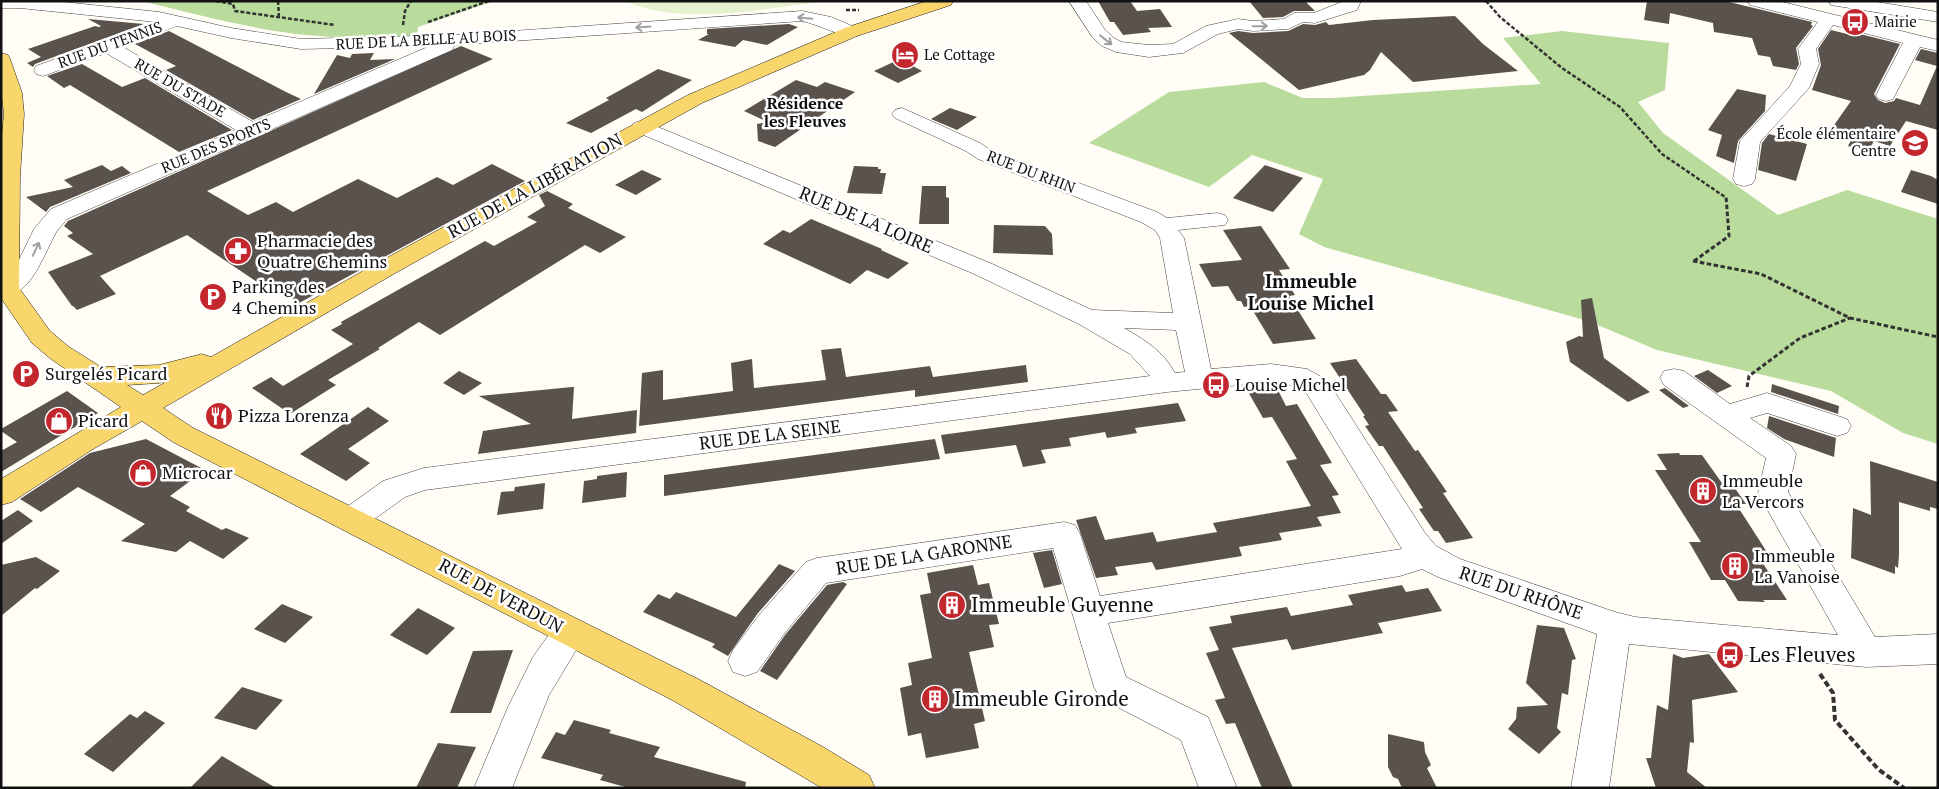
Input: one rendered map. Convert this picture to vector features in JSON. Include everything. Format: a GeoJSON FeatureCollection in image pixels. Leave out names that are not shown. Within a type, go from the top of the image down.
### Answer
{"type":"FeatureCollection","features":[{"type":"Feature","properties":{"kind":"main road","name":"RUE DE LA LIBÉRATION"},"geometry":{"type":"LineString","coordinates":[[1,494],[83,442],[285,326],[641,127],[742,77],[851,32],[945,1]]}},
{"type":"Feature","properties":{"kind":"main road"},"geometry":{"type":"LineString","coordinates":[[1,59],[12,93],[7,109],[9,177],[7,288]]}},
{"type":"Feature","properties":{"kind":"main road","name":"RUE DE VERDUN"},"geometry":{"type":"LineString","coordinates":[[7,288],[41,337],[60,353],[184,435],[686,690],[810,759],[856,788]]}},
{"type":"Feature","properties":{"kind":"main road"},"geometry":{"type":"LineString","coordinates":[[95,376],[159,374],[185,368],[212,359],[239,344],[285,326]]}},
{"type":"Feature","properties":{"kind":"street"},"geometry":{"type":"LineString","coordinates":[[1077,1],[1099,34],[1116,47],[1130,50],[1168,51],[1177,49],[1212,30],[1238,24],[1253,26],[1288,24],[1300,17],[1315,18],[1339,11],[1352,6],[1353,1]]}},
{"type":"Feature","properties":{"kind":"street"},"geometry":{"type":"LineString","coordinates":[[1756,1],[1938,46]]}},
{"type":"Feature","properties":{"kind":"street"},"geometry":{"type":"LineString","coordinates":[[1837,1],[1938,17]]}},
{"type":"Feature","properties":{"kind":"street","name":"RUE DE LA BELLE AU BOIS"},"geometry":{"type":"LineString","coordinates":[[1,3],[112,11],[178,20],[231,33],[301,44],[401,37],[455,40],[802,16],[825,21],[851,32]]}},
{"type":"Feature","properties":{"kind":"street","name":"RUE DU TENNIS"},"geometry":{"type":"LineString","coordinates":[[43,70],[178,20]]}},
{"type":"Feature","properties":{"kind":"street"},"geometry":{"type":"LineString","coordinates":[[1744,179],[1750,141],[1799,88],[1810,64],[1806,49],[1830,20]]}},
{"type":"Feature","properties":{"kind":"street","name":"RUE DES SPORTS"},"geometry":{"type":"LineString","coordinates":[[7,288],[29,265],[46,229],[59,214],[443,48],[455,40]]}},
{"type":"Feature","properties":{"kind":"street"},"geometry":{"type":"LineString","coordinates":[[1886,95],[1914,40]]}},
{"type":"Feature","properties":{"kind":"street","name":"RUE DU STADE"},"geometry":{"type":"LineString","coordinates":[[105,47],[115,50],[253,131]]}},
{"type":"Feature","properties":{"kind":"street","name":"RUE DU RHIN"},"geometry":{"type":"LineString","coordinates":[[902,114],[973,147],[985,155],[1149,217],[1163,225]]}},
{"type":"Feature","properties":{"kind":"street","name":"RUE DE LA LOIRE"},"geometry":{"type":"LineString","coordinates":[[641,127],[982,268],[1088,318],[1139,348],[1158,366],[1166,382]]}},
{"type":"Feature","properties":{"kind":"street"},"geometry":{"type":"LineString","coordinates":[[1200,379],[1187,322],[1172,238],[1163,225],[1217,220]]}},
{"type":"Feature","properties":{"kind":"street","name":"RUE DE LA LOIRE"},"geometry":{"type":"LineString","coordinates":[[1088,318],[1187,322]]}},
{"type":"Feature","properties":{"kind":"street","name":"RUE DU RHÔNE"},"geometry":{"type":"LineString","coordinates":[[1200,379],[1284,373],[1296,376],[1317,387],[1414,542],[1426,555],[1449,568],[1482,581],[1615,626],[1660,634],[1866,652],[1938,649]]}},
{"type":"Feature","properties":{"kind":"street"},"geometry":{"type":"LineString","coordinates":[[1674,378],[1781,454],[1772,493],[1866,652]]}},
{"type":"Feature","properties":{"kind":"street","name":"RUE DE LA SEINE"},"geometry":{"type":"LineString","coordinates":[[351,520],[394,489],[424,479],[1200,379]]}},
{"type":"Feature","properties":{"kind":"street"},"geometry":{"type":"LineString","coordinates":[[1727,415],[1767,404],[1837,426]]}},
{"type":"Feature","properties":{"kind":"street","name":"RUE DE LA GARONNE"},"geometry":{"type":"LineString","coordinates":[[745,661],[772,624],[816,571],[1064,534],[1112,687],[1195,729],[1218,788]]}},
{"type":"Feature","properties":{"kind":"street"},"geometry":{"type":"LineString","coordinates":[[1088,612],[1400,563],[1426,555]]}},
{"type":"Feature","properties":{"kind":"street"},"geometry":{"type":"LineString","coordinates":[[1590,788],[1615,626]]}},
{"type":"Feature","properties":{"kind":"street"},"geometry":{"type":"LineString","coordinates":[[494,788],[543,671],[558,646],[570,632]]}},
{"type":"Feature","properties":{"kind":"path"},"geometry":{"type":"LineString","coordinates":[[216,1],[233,4],[235,11],[305,22],[322,22],[336,26]]}},
{"type":"Feature","properties":{"kind":"path"},"geometry":{"type":"LineString","coordinates":[[278,1],[279,17]]}},
{"type":"Feature","properties":{"kind":"path"},"geometry":{"type":"LineString","coordinates":[[410,1],[405,11],[401,37],[489,1]]}},
{"type":"Feature","properties":{"kind":"path"},"geometry":{"type":"LineString","coordinates":[[1486,1],[1500,17],[1562,68],[1620,107],[1662,154],[1725,197],[1729,236],[1693,261],[1761,274],[1850,318],[1938,337]]}},
{"type":"Feature","properties":{"kind":"path"},"geometry":{"type":"LineString","coordinates":[[1725,197],[1744,179]]}},
{"type":"Feature","properties":{"kind":"path"},"geometry":{"type":"LineString","coordinates":[[1767,404],[1747,392],[1749,376],[1800,338],[1850,318]]}},
{"type":"Feature","properties":{"kind":"path"},"geometry":{"type":"LineString","coordinates":[[1801,647],[1833,694],[1835,720],[1878,769],[1904,788]]}},
{"type":"Feature","properties":{"kind":"green space"},"geometry":{"type":"Polygon","coordinates":[[[142,1],[493,1],[418,27],[417,37],[376,38],[314,36],[273,31],[142,1]]]}},
{"type":"Feature","properties":{"kind":"green space"},"geometry":{"type":"Polygon","coordinates":[[[625,1],[827,1],[751,11],[698,14],[672,13],[648,9],[625,1]]]}},
{"type":"Feature","properties":{"kind":"green space"},"geometry":{"type":"Polygon","coordinates":[[[1562,31],[1669,43],[1665,90],[1638,102],[1663,133],[1778,215],[1847,190],[1938,219],[1938,444],[1903,433],[1831,391],[1657,350],[1588,321],[1324,247],[1299,234],[1323,179],[1252,155],[1209,187],[1089,143],[1169,92],[1264,82],[1303,98],[1332,98],[1541,84],[1503,38],[1562,31]]]}},
{"type":"Feature","properties":{"kind":"building"},"geometry":{"type":"Polygon","coordinates":[[[1098,1],[1130,1],[1137,11],[1160,9],[1172,27],[1148,28],[1151,32],[1123,35],[1114,22],[1110,22],[1098,1]]]}},
{"type":"Feature","properties":{"kind":"building"},"geometry":{"type":"Polygon","coordinates":[[[1249,1],[1305,1],[1315,11],[1294,11],[1283,17],[1263,18],[1249,1]]]}},
{"type":"Feature","properties":{"kind":"building"},"geometry":{"type":"Polygon","coordinates":[[[1647,1],[1725,1],[1812,22],[1811,25],[1813,26],[1796,48],[1799,64],[1796,70],[1773,66],[1770,57],[1758,55],[1752,38],[1714,32],[1713,23],[1670,13],[1669,24],[1644,20],[1647,1]]]}},
{"type":"Feature","properties":{"kind":"building"},"geometry":{"type":"Polygon","coordinates":[[[1455,16],[1483,44],[1518,71],[1413,82],[1381,52],[1370,70],[1364,75],[1299,90],[1229,33],[1238,31],[1253,33],[1288,31],[1303,24],[1315,25],[1326,22],[1329,25],[1373,20],[1455,16]]]}},
{"type":"Feature","properties":{"kind":"building"},"geometry":{"type":"Polygon","coordinates":[[[88,19],[144,24],[35,64],[33,67],[27,63],[41,57],[28,49],[95,26],[101,26],[88,19]]]}},
{"type":"Feature","properties":{"kind":"building"},"geometry":{"type":"Polygon","coordinates":[[[789,24],[798,27],[767,45],[743,40],[735,47],[698,40],[709,34],[707,34],[707,29],[789,24]]]}},
{"type":"Feature","properties":{"kind":"building"},"geometry":{"type":"Polygon","coordinates":[[[1831,30],[1851,35],[1852,32],[1900,44],[1874,94],[1878,100],[1885,103],[1894,101],[1896,98],[1920,105],[1937,66],[1915,60],[1921,49],[1938,53],[1938,130],[1906,121],[1890,146],[1874,141],[1867,153],[1848,146],[1854,135],[1832,128],[1851,101],[1812,90],[1821,65],[1818,49],[1831,30]]]}},
{"type":"Feature","properties":{"kind":"building"},"geometry":{"type":"Polygon","coordinates":[[[169,31],[301,99],[253,120],[166,70],[176,66],[135,44],[169,31]]]}},
{"type":"Feature","properties":{"kind":"building"},"geometry":{"type":"Polygon","coordinates":[[[461,46],[493,59],[207,191],[248,215],[276,202],[293,212],[358,179],[397,198],[437,177],[453,185],[492,164],[525,181],[299,303],[267,281],[260,284],[187,235],[100,276],[116,294],[77,310],[72,306],[48,272],[93,254],[67,236],[73,233],[64,226],[68,221],[461,46]]]}},
{"type":"Feature","properties":{"kind":"building"},"geometry":{"type":"Polygon","coordinates":[[[374,53],[370,60],[395,59],[314,94],[337,55],[350,58],[352,54],[374,53]]]}},
{"type":"Feature","properties":{"kind":"building"},"geometry":{"type":"Polygon","coordinates":[[[900,59],[922,71],[898,83],[874,71],[900,59]]]}},
{"type":"Feature","properties":{"kind":"building"},"geometry":{"type":"Polygon","coordinates":[[[82,64],[122,87],[145,78],[232,130],[179,152],[70,85],[64,88],[47,76],[82,64]]]}},
{"type":"Feature","properties":{"kind":"building"},"geometry":{"type":"Polygon","coordinates":[[[658,69],[692,80],[642,112],[636,109],[591,133],[566,123],[609,100],[606,98],[658,69]]]}},
{"type":"Feature","properties":{"kind":"building"},"geometry":{"type":"Polygon","coordinates":[[[796,80],[817,87],[825,82],[855,92],[775,147],[758,141],[757,124],[768,122],[744,111],[796,80]]]}},
{"type":"Feature","properties":{"kind":"building"},"geometry":{"type":"Polygon","coordinates":[[[1737,89],[1766,95],[1765,111],[1738,141],[1734,163],[1716,156],[1722,135],[1708,130],[1737,89]]]}},
{"type":"Feature","properties":{"kind":"building"},"geometry":{"type":"Polygon","coordinates":[[[950,108],[977,117],[957,130],[931,119],[950,108]]]}},
{"type":"Feature","properties":{"kind":"building"},"geometry":{"type":"Polygon","coordinates":[[[1769,134],[1807,144],[1796,181],[1758,170],[1762,143],[1769,134]]]}},
{"type":"Feature","properties":{"kind":"building"},"geometry":{"type":"Polygon","coordinates":[[[102,165],[111,171],[122,166],[131,173],[50,207],[46,212],[26,197],[73,187],[64,180],[102,165]]]}},
{"type":"Feature","properties":{"kind":"building"},"geometry":{"type":"Polygon","coordinates":[[[1265,165],[1303,178],[1273,212],[1233,198],[1265,165]]]}},
{"type":"Feature","properties":{"kind":"building"},"geometry":{"type":"Polygon","coordinates":[[[854,166],[878,167],[878,169],[881,169],[880,173],[886,173],[882,194],[847,193],[854,166]]]}},
{"type":"Feature","properties":{"kind":"building"},"geometry":{"type":"Polygon","coordinates":[[[642,170],[662,179],[636,195],[615,185],[642,170]]]}},
{"type":"Feature","properties":{"kind":"building"},"geometry":{"type":"Polygon","coordinates":[[[1911,170],[1938,180],[1938,204],[1901,192],[1911,170]]]}},
{"type":"Feature","properties":{"kind":"building"},"geometry":{"type":"Polygon","coordinates":[[[922,186],[946,186],[946,197],[949,198],[949,224],[919,224],[922,186]]]}},
{"type":"Feature","properties":{"kind":"building"},"geometry":{"type":"Polygon","coordinates":[[[547,191],[573,204],[568,208],[626,237],[600,253],[585,245],[440,335],[419,322],[378,348],[380,349],[328,380],[336,385],[290,414],[252,388],[271,377],[283,386],[353,344],[331,330],[342,324],[341,322],[485,241],[494,246],[537,222],[527,217],[545,206],[539,195],[547,191]]]}},
{"type":"Feature","properties":{"kind":"building"},"geometry":{"type":"Polygon","coordinates":[[[811,219],[882,249],[909,263],[888,279],[867,270],[850,284],[763,244],[783,230],[790,233],[811,219]]]}},
{"type":"Feature","properties":{"kind":"building"},"geometry":{"type":"Polygon","coordinates":[[[994,225],[1045,226],[1052,234],[1053,255],[993,253],[994,225]]]}},
{"type":"Feature","properties":{"kind":"building"},"geometry":{"type":"Polygon","coordinates":[[[1261,226],[1290,269],[1279,270],[1295,295],[1289,296],[1316,339],[1273,344],[1250,306],[1244,307],[1241,301],[1237,301],[1228,286],[1212,287],[1199,264],[1242,260],[1223,230],[1261,226]]]}},
{"type":"Feature","properties":{"kind":"building"},"geometry":{"type":"Polygon","coordinates":[[[1592,298],[1604,358],[1650,392],[1628,402],[1570,362],[1566,342],[1579,336],[1583,337],[1581,300],[1592,298]]]}},
{"type":"Feature","properties":{"kind":"building"},"geometry":{"type":"Polygon","coordinates":[[[841,348],[846,377],[930,366],[933,377],[1026,365],[1028,382],[915,397],[915,390],[639,426],[642,373],[663,370],[663,400],[733,391],[731,363],[752,359],[754,388],[826,380],[821,350],[841,348]]]}},
{"type":"Feature","properties":{"kind":"building"},"geometry":{"type":"Polygon","coordinates":[[[1356,359],[1381,394],[1386,394],[1398,411],[1388,412],[1415,451],[1418,450],[1447,492],[1443,493],[1473,538],[1446,543],[1438,531],[1434,531],[1419,509],[1423,508],[1383,446],[1379,446],[1365,426],[1369,425],[1363,416],[1365,416],[1330,363],[1356,359]]]}},
{"type":"Feature","properties":{"kind":"building"},"geometry":{"type":"Polygon","coordinates":[[[1708,370],[1732,386],[1717,393],[1694,376],[1708,370]]]}},
{"type":"Feature","properties":{"kind":"building"},"geometry":{"type":"Polygon","coordinates":[[[459,371],[482,383],[464,395],[443,383],[459,371]]]}},
{"type":"Feature","properties":{"kind":"building"},"geometry":{"type":"Polygon","coordinates":[[[1772,384],[1839,406],[1838,414],[1771,392],[1772,384]]]}},
{"type":"Feature","properties":{"kind":"building"},"geometry":{"type":"Polygon","coordinates":[[[1276,386],[1286,406],[1297,404],[1332,463],[1320,465],[1339,495],[1332,496],[1341,513],[1317,517],[1322,526],[1279,533],[1282,540],[1239,547],[1242,556],[1156,570],[1152,562],[1115,567],[1118,575],[1096,578],[1076,520],[1096,516],[1105,540],[1153,532],[1157,542],[1217,532],[1213,523],[1311,506],[1286,461],[1297,459],[1272,417],[1263,418],[1247,390],[1276,386]]]}},
{"type":"Feature","properties":{"kind":"building"},"geometry":{"type":"Polygon","coordinates":[[[574,387],[572,419],[637,410],[636,433],[478,454],[483,431],[531,424],[479,396],[574,387]]]}},
{"type":"Feature","properties":{"kind":"building"},"geometry":{"type":"Polygon","coordinates":[[[1665,388],[1689,406],[1683,408],[1659,390],[1665,388]]]}},
{"type":"Feature","properties":{"kind":"building"},"geometry":{"type":"Polygon","coordinates":[[[67,391],[98,413],[1,472],[1,451],[17,442],[1,431],[1,429],[67,391]]]}},
{"type":"Feature","properties":{"kind":"building"},"geometry":{"type":"Polygon","coordinates":[[[1178,403],[1186,421],[1135,428],[1137,433],[1107,438],[1105,432],[1069,438],[1071,446],[1041,450],[1046,463],[1023,467],[1016,445],[945,454],[941,435],[1178,403]]]}},
{"type":"Feature","properties":{"kind":"building"},"geometry":{"type":"Polygon","coordinates":[[[368,407],[389,421],[348,449],[370,463],[346,481],[300,454],[368,407]]]}},
{"type":"Feature","properties":{"kind":"building"},"geometry":{"type":"Polygon","coordinates":[[[1769,416],[1836,438],[1834,457],[1784,439],[1767,428],[1769,416]]]}},
{"type":"Feature","properties":{"kind":"building"},"geometry":{"type":"Polygon","coordinates":[[[146,439],[205,470],[170,496],[190,507],[186,511],[222,530],[226,528],[249,538],[223,559],[190,541],[176,552],[121,541],[145,524],[78,487],[41,512],[20,499],[90,453],[146,439]]]}},
{"type":"Feature","properties":{"kind":"building"},"geometry":{"type":"Polygon","coordinates":[[[935,439],[940,459],[664,496],[664,475],[935,439]]]}},
{"type":"Feature","properties":{"kind":"building"},"geometry":{"type":"Polygon","coordinates":[[[1679,453],[1680,455],[1702,455],[1724,486],[1734,487],[1746,504],[1736,504],[1774,563],[1762,562],[1787,600],[1763,600],[1765,602],[1738,601],[1725,580],[1711,580],[1689,542],[1701,542],[1655,470],[1667,470],[1657,454],[1679,453]]]}},
{"type":"Feature","properties":{"kind":"building"},"geometry":{"type":"Polygon","coordinates":[[[1870,461],[1938,482],[1938,509],[1930,507],[1930,511],[1899,502],[1899,555],[1898,568],[1895,566],[1895,574],[1851,558],[1853,508],[1871,515],[1870,461]]]}},
{"type":"Feature","properties":{"kind":"building"},"geometry":{"type":"Polygon","coordinates":[[[627,472],[626,497],[582,503],[584,481],[597,479],[597,476],[627,472]]]}},
{"type":"Feature","properties":{"kind":"building"},"geometry":{"type":"Polygon","coordinates":[[[545,483],[543,509],[497,515],[501,492],[514,491],[515,487],[545,483]]]}},
{"type":"Feature","properties":{"kind":"building"},"geometry":{"type":"Polygon","coordinates":[[[18,510],[33,521],[1,544],[1,521],[18,510]]]}},
{"type":"Feature","properties":{"kind":"building"},"geometry":{"type":"Polygon","coordinates":[[[1052,550],[1062,584],[1044,588],[1033,553],[1052,550]]]}},
{"type":"Feature","properties":{"kind":"building"},"geometry":{"type":"Polygon","coordinates":[[[36,557],[60,571],[37,589],[35,588],[1,616],[1,565],[36,557]]]}},
{"type":"Feature","properties":{"kind":"building"},"geometry":{"type":"Polygon","coordinates":[[[779,564],[795,571],[758,613],[728,656],[712,647],[715,644],[643,612],[658,594],[670,599],[676,592],[736,617],[779,564]]]}},
{"type":"Feature","properties":{"kind":"building"},"geometry":{"type":"Polygon","coordinates":[[[973,565],[978,585],[989,583],[999,624],[989,625],[994,647],[969,652],[985,721],[974,724],[979,748],[926,758],[921,733],[908,736],[900,688],[912,685],[908,663],[932,658],[920,595],[931,593],[927,573],[973,565]]]}},
{"type":"Feature","properties":{"kind":"building"},"geometry":{"type":"Polygon","coordinates":[[[843,582],[847,584],[777,680],[760,671],[785,635],[827,585],[843,582]]]}},
{"type":"Feature","properties":{"kind":"building"},"geometry":{"type":"Polygon","coordinates":[[[1402,585],[1406,592],[1428,588],[1442,611],[1378,623],[1383,633],[1292,650],[1287,639],[1232,648],[1293,788],[1262,788],[1235,723],[1226,724],[1215,700],[1225,698],[1206,653],[1219,650],[1209,627],[1232,623],[1230,616],[1287,607],[1291,616],[1353,605],[1348,595],[1402,585]]]}},
{"type":"Feature","properties":{"kind":"building"},"geometry":{"type":"Polygon","coordinates":[[[282,604],[313,617],[285,643],[254,629],[282,604]]]}},
{"type":"Feature","properties":{"kind":"building"},"geometry":{"type":"Polygon","coordinates":[[[418,608],[455,628],[427,655],[390,635],[418,608]]]}},
{"type":"Feature","properties":{"kind":"building"},"geometry":{"type":"Polygon","coordinates":[[[1537,625],[1564,628],[1576,659],[1572,660],[1568,695],[1562,693],[1557,728],[1561,732],[1539,754],[1508,729],[1516,719],[1517,707],[1548,705],[1526,683],[1537,625]]]}},
{"type":"Feature","properties":{"kind":"building"},"geometry":{"type":"Polygon","coordinates":[[[513,650],[491,713],[450,713],[473,651],[513,650]]]}},
{"type":"Feature","properties":{"kind":"building"},"geometry":{"type":"Polygon","coordinates":[[[1673,654],[1683,658],[1709,654],[1738,692],[1692,700],[1694,743],[1690,742],[1687,772],[1707,788],[1656,788],[1646,758],[1651,758],[1657,705],[1668,710],[1673,654]]]}},
{"type":"Feature","properties":{"kind":"building"},"geometry":{"type":"Polygon","coordinates":[[[242,687],[283,700],[256,730],[214,718],[242,687]]]}},
{"type":"Feature","properties":{"kind":"building"},"geometry":{"type":"Polygon","coordinates":[[[145,711],[165,723],[113,772],[84,754],[130,714],[137,718],[145,711]]]}},
{"type":"Feature","properties":{"kind":"building"},"geometry":{"type":"Polygon","coordinates":[[[574,720],[611,730],[609,733],[660,747],[654,757],[746,782],[745,788],[629,788],[600,780],[603,775],[541,758],[556,732],[565,735],[574,720]]]}},
{"type":"Feature","properties":{"kind":"building"},"geometry":{"type":"Polygon","coordinates":[[[1388,734],[1424,742],[1425,752],[1431,765],[1427,768],[1437,788],[1402,788],[1398,779],[1393,777],[1388,767],[1388,734]]]}},
{"type":"Feature","properties":{"kind":"building"},"geometry":{"type":"Polygon","coordinates":[[[438,743],[476,747],[457,788],[416,788],[438,743]]]}},
{"type":"Feature","properties":{"kind":"building"},"geometry":{"type":"Polygon","coordinates":[[[222,756],[276,788],[190,788],[222,756]]]}},
{"type":"Feature","properties":{"kind":"place","name":"Mairie"},"geometry":{"type":"Point","coordinates":[1855,22]}},
{"type":"Feature","properties":{"kind":"place","name":"Le Cottage"},"geometry":{"type":"Point","coordinates":[905,55]}},
{"type":"Feature","properties":{"kind":"place","name":"École élémentaire Centre"},"geometry":{"type":"Point","coordinates":[1915,143]}},
{"type":"Feature","properties":{"kind":"place","name":"Pharmacie des Quatre Chemins"},"geometry":{"type":"Point","coordinates":[238,251]}},
{"type":"Feature","properties":{"kind":"place","name":"Parking des 4 Chemins"},"geometry":{"type":"Point","coordinates":[213,297]}},
{"type":"Feature","properties":{"kind":"place","name":"Surgelés Picard"},"geometry":{"type":"Point","coordinates":[26,374]}},
{"type":"Feature","properties":{"kind":"place","name":"Louise Michel"},"geometry":{"type":"Point","coordinates":[1216,385]}},
{"type":"Feature","properties":{"kind":"place","name":"Pizza Lorenza"},"geometry":{"type":"Point","coordinates":[219,416]}},
{"type":"Feature","properties":{"kind":"place","name":"Picard"},"geometry":{"type":"Point","coordinates":[59,421]}},
{"type":"Feature","properties":{"kind":"place","name":"Microcar"},"geometry":{"type":"Point","coordinates":[143,473]}},
{"type":"Feature","properties":{"kind":"place","name":"Immeuble La Vercors"},"geometry":{"type":"Point","coordinates":[1703,491]}},
{"type":"Feature","properties":{"kind":"place","name":"Immeuble La Vanoise"},"geometry":{"type":"Point","coordinates":[1735,566]}},
{"type":"Feature","properties":{"kind":"place","name":"Immeuble Guyenne"},"geometry":{"type":"Point","coordinates":[952,605]}},
{"type":"Feature","properties":{"kind":"place","name":"Les Fleuves"},"geometry":{"type":"Point","coordinates":[1730,655]}},
{"type":"Feature","properties":{"kind":"place","name":"Immeuble Gironde"},"geometry":{"type":"Point","coordinates":[935,699]}},
{"type":"Feature","properties":{"kind":"district","name":"Résidence les Fleuves"},"geometry":{"type":"Point","coordinates":[805,112]}},
{"type":"Feature","properties":{"kind":"district","name":"Immeuble Louise Michel"},"geometry":{"type":"Point","coordinates":[1311,292]}}]}
